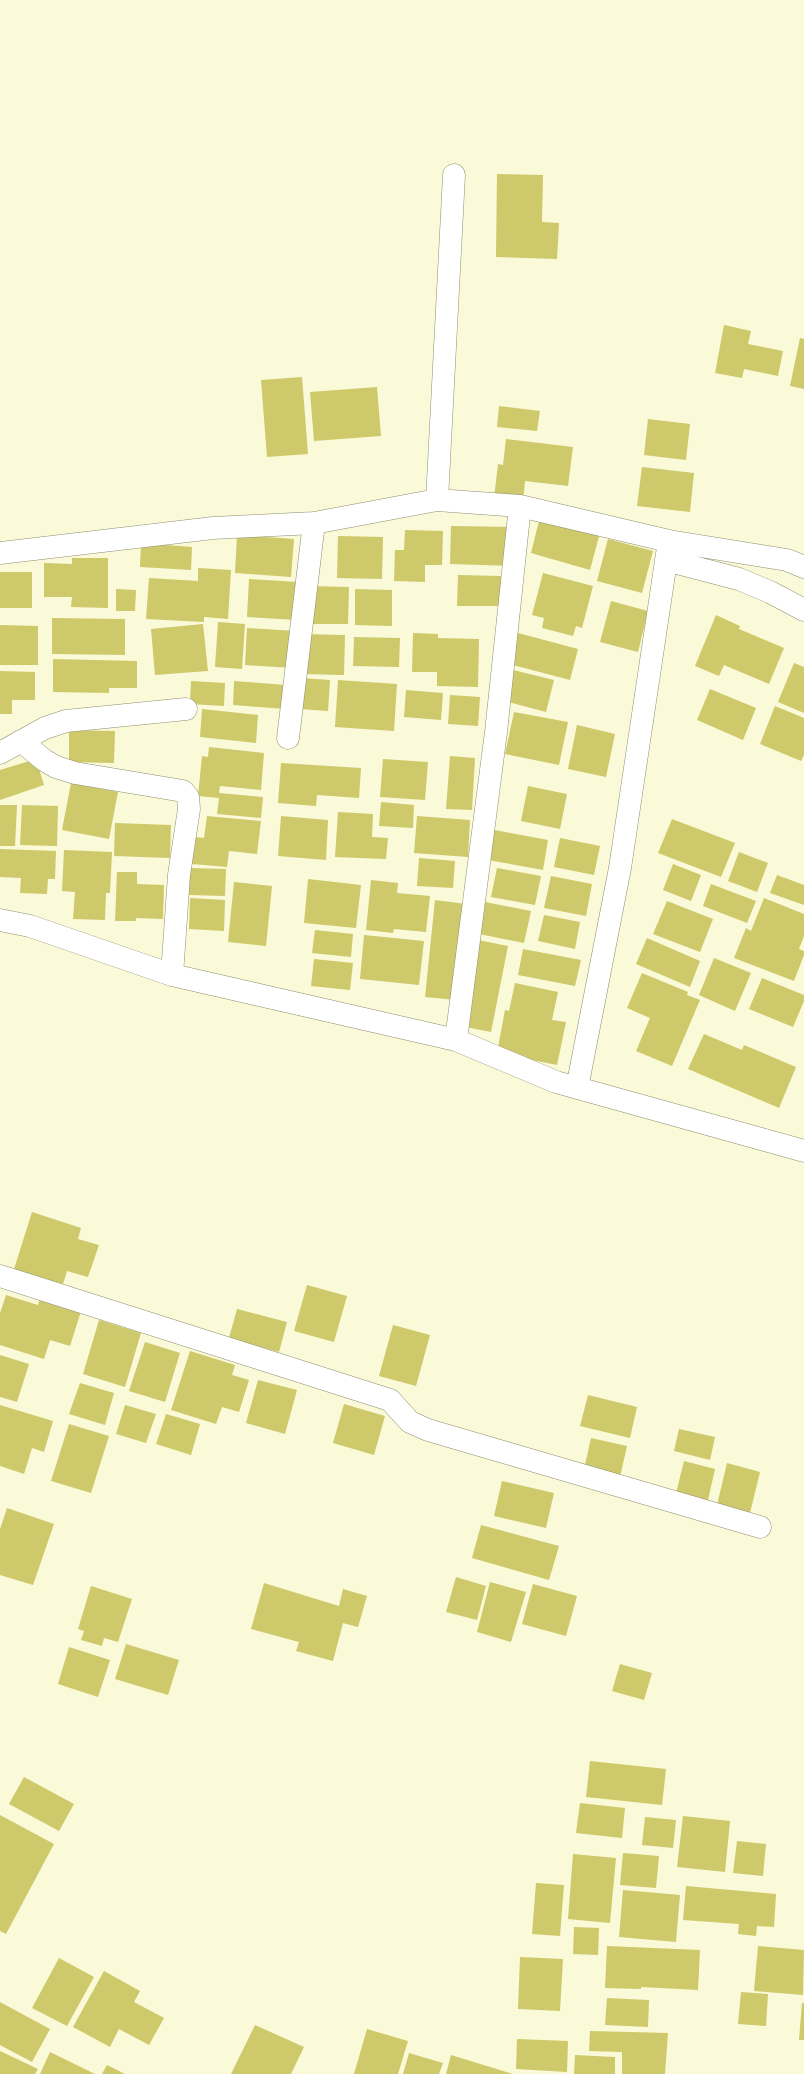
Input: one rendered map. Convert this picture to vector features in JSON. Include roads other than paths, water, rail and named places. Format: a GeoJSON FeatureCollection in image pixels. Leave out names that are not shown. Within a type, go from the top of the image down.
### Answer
{"type":"FeatureCollection","features":[{"type":"Feature","properties":{"kind":"street"},"geometry":{"type":"LineString","coordinates":[[437,500],[454,175]]}},
{"type":"Feature","properties":{"kind":"street"},"geometry":{"type":"LineString","coordinates":[[0,553],[214,528],[314,523],[437,500],[520,506],[668,550],[739,579],[804,610]]}},
{"type":"Feature","properties":{"kind":"street"},"geometry":{"type":"LineString","coordinates":[[456,1040],[496,732],[520,506]]}},
{"type":"Feature","properties":{"kind":"street"},"geometry":{"type":"LineString","coordinates":[[288,738],[314,523]]}},
{"type":"Feature","properties":{"kind":"street"},"geometry":{"type":"LineString","coordinates":[[668,550],[796,564]]}},
{"type":"Feature","properties":{"kind":"street"},"geometry":{"type":"LineString","coordinates":[[577,1088],[620,868],[668,550]]}},
{"type":"Feature","properties":{"kind":"street"},"geometry":{"type":"LineString","coordinates":[[739,579],[796,564]]}},
{"type":"Feature","properties":{"kind":"street"},"geometry":{"type":"LineString","coordinates":[[0,753],[45,728],[66,722],[186,709]]}},
{"type":"Feature","properties":{"kind":"street"},"geometry":{"type":"LineString","coordinates":[[21,741],[44,760],[56,767],[74,773],[183,791],[188,797],[189,809],[179,875],[172,975]]}},
{"type":"Feature","properties":{"kind":"street"},"geometry":{"type":"LineString","coordinates":[[0,920],[30,926],[172,975],[456,1040],[556,1082],[804,1152]]}},
{"type":"Feature","properties":{"kind":"street"},"geometry":{"type":"LineString","coordinates":[[0,1276],[390,1400],[410,1422],[428,1430],[760,1527]]}}]}
